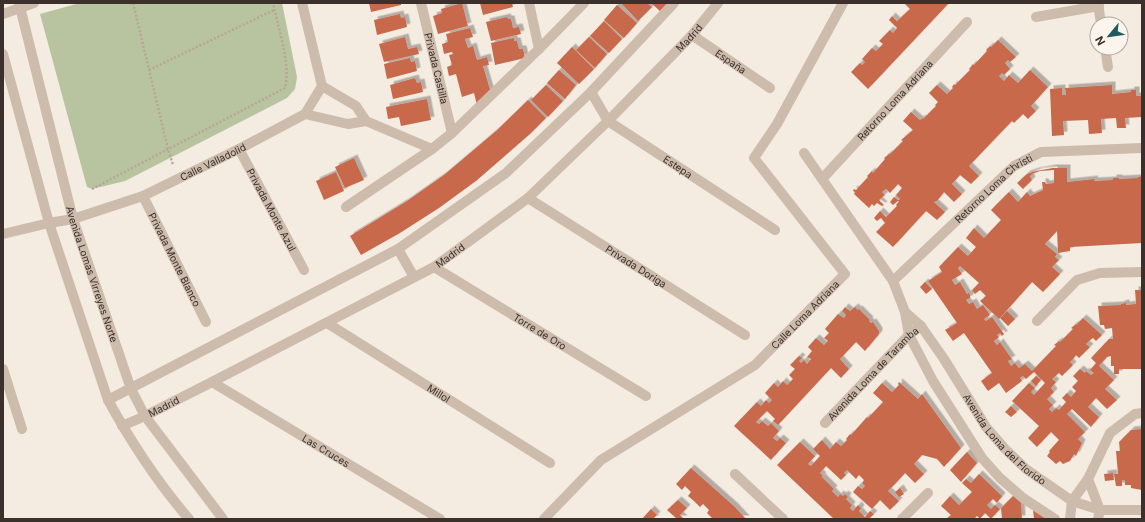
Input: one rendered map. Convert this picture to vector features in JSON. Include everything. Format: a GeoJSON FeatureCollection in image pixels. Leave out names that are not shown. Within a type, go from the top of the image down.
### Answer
{"type":"FeatureCollection","features":[{"type":"Feature","properties":{"kind":"street"},"geometry":{"type":"LineString","coordinates":[[3,14],[19,5],[34,3]]}},
{"type":"Feature","properties":{"kind":"street"},"geometry":{"type":"LineString","coordinates":[[302,3],[322,86],[305,114],[348,124],[366,121],[432,149]]}},
{"type":"Feature","properties":{"kind":"street","name":"Privada Castilla"},"geometry":{"type":"LineString","coordinates":[[421,3],[452,134]]}},
{"type":"Feature","properties":{"kind":"street"},"geometry":{"type":"LineString","coordinates":[[529,3],[540,49]]}},
{"type":"Feature","properties":{"kind":"street"},"geometry":{"type":"LineString","coordinates":[[346,207],[452,134],[540,49],[584,3]]}},
{"type":"Feature","properties":{"kind":"street"},"geometry":{"type":"LineString","coordinates":[[108,400],[398,249],[506,173],[591,92],[674,3]]}},
{"type":"Feature","properties":{"kind":"street","name":"Madrid"},"geometry":{"type":"LineString","coordinates":[[122,426],[212,382],[434,267],[528,198],[608,121],[692,35],[718,3]]}},
{"type":"Feature","properties":{"kind":"street","name":"Calle Loma Adriana"},"geometry":{"type":"LineString","coordinates":[[544,519],[601,460],[755,365],[844,274],[754,158],[777,124],[843,3]]}},
{"type":"Feature","properties":{"kind":"street"},"geometry":{"type":"LineString","coordinates":[[1036,17],[1098,4],[1100,16]]}},
{"type":"Feature","properties":{"kind":"street","name":"Avenida Lomas Virreyes Norte"},"geometry":{"type":"LineString","coordinates":[[19,5],[73,218],[131,389],[145,416],[223,519]]}},
{"type":"Feature","properties":{"kind":"street","name":"Retorno Loma Adriana"},"geometry":{"type":"LineString","coordinates":[[822,179],[967,22]]}},
{"type":"Feature","properties":{"kind":"street","name":"España"},"geometry":{"type":"LineString","coordinates":[[692,35],[770,88]]}},
{"type":"Feature","properties":{"kind":"street"},"geometry":{"type":"LineString","coordinates":[[3,54],[49,222],[108,400],[122,426],[168,495],[189,519]]}},
{"type":"Feature","properties":{"kind":"street"},"geometry":{"type":"LineString","coordinates":[[1106,56],[1108,67]]}},
{"type":"Feature","properties":{"kind":"street"},"geometry":{"type":"LineString","coordinates":[[322,86],[356,106],[366,121]]}},
{"type":"Feature","properties":{"kind":"street","name":"Estepa"},"geometry":{"type":"LineString","coordinates":[[591,92],[608,121],[776,230]]}},
{"type":"Feature","properties":{"kind":"street","name":"Calle Valladolid"},"geometry":{"type":"LineString","coordinates":[[3,234],[49,222],[73,218],[143,196],[239,149],[305,114]]}},
{"type":"Feature","properties":{"kind":"street","name":"Retorno Loma Christi"},"geometry":{"type":"LineString","coordinates":[[893,282],[1014,166],[1041,152],[1142,148]]}},
{"type":"Feature","properties":{"kind":"street","name":"Privada Monte Azul"},"geometry":{"type":"LineString","coordinates":[[239,149],[304,270]]}},
{"type":"Feature","properties":{"kind":"street","name":"Avenida Loma del Florido"},"geometry":{"type":"LineString","coordinates":[[804,153],[893,282],[905,312],[909,334],[933,381],[982,458],[1000,478],[1023,498],[1055,519]]}},
{"type":"Feature","properties":{"kind":"street","name":"Privada Monte Blanco"},"geometry":{"type":"LineString","coordinates":[[143,196],[206,322]]}},
{"type":"Feature","properties":{"kind":"street","name":"Privada Doriga"},"geometry":{"type":"LineString","coordinates":[[528,198],[745,335]]}},
{"type":"Feature","properties":{"kind":"street"},"geometry":{"type":"LineString","coordinates":[[398,249],[414,277]]}},
{"type":"Feature","properties":{"kind":"street","name":"Torre de Oro"},"geometry":{"type":"LineString","coordinates":[[434,267],[646,396]]}},
{"type":"Feature","properties":{"kind":"street"},"geometry":{"type":"LineString","coordinates":[[1037,321],[1077,280],[1100,273],[1142,272]]}},
{"type":"Feature","properties":{"kind":"street","name":"Avenida Loma del Florido"},"geometry":{"type":"LineString","coordinates":[[905,312],[921,326],[944,359],[986,427],[1005,449],[1026,469],[1072,500],[1099,514],[1142,510]]}},
{"type":"Feature","properties":{"kind":"street","name":"Millol"},"geometry":{"type":"LineString","coordinates":[[327,323],[550,463]]}},
{"type":"Feature","properties":{"kind":"street","name":"Avenida Loma de Taramba"},"geometry":{"type":"LineString","coordinates":[[825,423],[909,334],[921,326]]}},
{"type":"Feature","properties":{"kind":"street"},"geometry":{"type":"LineString","coordinates":[[3,369],[22,429]]}},
{"type":"Feature","properties":{"kind":"street","name":"Las Cruces"},"geometry":{"type":"LineString","coordinates":[[212,382],[440,519]]}},
{"type":"Feature","properties":{"kind":"street"},"geometry":{"type":"LineString","coordinates":[[1070,519],[1072,500],[1088,479],[1110,433],[1135,414],[1142,413]]}},
{"type":"Feature","properties":{"kind":"street"},"geometry":{"type":"LineString","coordinates":[[735,474],[783,519]]}},
{"type":"Feature","properties":{"kind":"street"},"geometry":{"type":"LineString","coordinates":[[1088,479],[1099,514]]}},
{"type":"Feature","properties":{"kind":"street"},"geometry":{"type":"LineString","coordinates":[[902,519],[928,493]]}},
{"type":"Feature","properties":{"kind":"path"},"geometry":{"type":"LineString","coordinates":[[133,3],[168,149],[178,179]]}},
{"type":"Feature","properties":{"kind":"path"},"geometry":{"type":"LineString","coordinates":[[92,189],[285,88],[287,67],[273,3]]}},
{"type":"Feature","properties":{"kind":"path"},"geometry":{"type":"LineString","coordinates":[[149,70],[274,10]]}},
{"type":"Feature","properties":{"kind":"green space"},"geometry":{"type":"Polygon","coordinates":[[[80,3],[282,3],[297,77],[295,89],[287,98],[125,181],[92,189],[87,187],[40,14],[80,3]]]}},
{"type":"Feature","properties":{"kind":"building"},"geometry":{"type":"Polygon","coordinates":[[[369,3],[401,3],[401,5],[371,12],[369,3]]]}},
{"type":"Feature","properties":{"kind":"building"},"geometry":{"type":"Polygon","coordinates":[[[462,3],[468,26],[438,34],[433,16],[442,13],[441,9],[462,3]]]}},
{"type":"Feature","properties":{"kind":"building"},"geometry":{"type":"Polygon","coordinates":[[[480,3],[512,3],[513,7],[483,15],[480,3]]]}},
{"type":"Feature","properties":{"kind":"building"},"geometry":{"type":"Polygon","coordinates":[[[621,3],[647,3],[652,7],[638,21],[621,3]]]}},
{"type":"Feature","properties":{"kind":"building"},"geometry":{"type":"Polygon","coordinates":[[[651,3],[669,3],[661,12],[651,3]]]}},
{"type":"Feature","properties":{"kind":"building"},"geometry":{"type":"Polygon","coordinates":[[[904,3],[949,3],[868,89],[851,72],[860,63],[862,65],[865,62],[862,59],[872,48],[876,51],[883,44],[879,41],[890,30],[893,33],[897,28],[889,20],[892,16],[897,21],[910,9],[904,3]]]}},
{"type":"Feature","properties":{"kind":"building"},"geometry":{"type":"Polygon","coordinates":[[[617,5],[637,23],[624,38],[604,20],[617,5]]]}},
{"type":"Feature","properties":{"kind":"building"},"geometry":{"type":"Polygon","coordinates":[[[400,14],[401,18],[405,17],[407,27],[377,35],[374,20],[400,14]]]}},
{"type":"Feature","properties":{"kind":"building"},"geometry":{"type":"Polygon","coordinates":[[[507,17],[508,19],[511,19],[513,28],[519,27],[521,34],[491,41],[486,22],[507,17]]]}},
{"type":"Feature","properties":{"kind":"building"},"geometry":{"type":"Polygon","coordinates":[[[604,21],[622,39],[609,53],[590,36],[604,21]]]}},
{"type":"Feature","properties":{"kind":"building"},"geometry":{"type":"Polygon","coordinates":[[[470,28],[473,37],[465,39],[468,48],[473,46],[477,60],[487,57],[489,65],[483,66],[491,93],[477,105],[474,93],[462,97],[456,74],[449,76],[447,67],[452,65],[449,55],[453,54],[452,52],[444,54],[442,44],[448,42],[446,34],[470,28]]]}},
{"type":"Feature","properties":{"kind":"building"},"geometry":{"type":"Polygon","coordinates":[[[405,37],[408,49],[417,47],[419,54],[384,62],[379,44],[405,37]]]}},
{"type":"Feature","properties":{"kind":"building"},"geometry":{"type":"Polygon","coordinates":[[[589,37],[607,54],[595,68],[576,50],[589,37]]]}},
{"type":"Feature","properties":{"kind":"building"},"geometry":{"type":"Polygon","coordinates":[[[514,38],[514,41],[517,41],[519,49],[523,49],[525,58],[495,65],[491,43],[514,38]]]}},
{"type":"Feature","properties":{"kind":"building"},"geometry":{"type":"Polygon","coordinates":[[[998,40],[1016,57],[1010,62],[1008,60],[1005,63],[1010,69],[1004,75],[1002,73],[999,76],[1004,81],[1009,75],[1018,83],[1030,70],[1048,87],[1031,106],[1036,111],[1028,119],[1023,114],[1014,123],[1012,121],[969,166],[979,176],[971,184],[960,175],[952,184],[962,194],[954,202],[944,192],[937,201],[934,202],[945,212],[937,220],[926,211],[893,247],[876,232],[885,223],[881,218],[877,221],[874,218],[880,211],[886,217],[897,206],[896,205],[899,201],[893,205],[890,202],[894,197],[898,200],[900,199],[896,195],[902,188],[898,184],[890,193],[886,189],[882,192],[885,195],[879,200],[884,205],[882,206],[877,203],[874,206],[872,204],[869,208],[854,194],[854,189],[856,190],[872,171],[873,173],[885,159],[884,158],[890,154],[903,141],[901,140],[913,130],[903,121],[911,112],[920,120],[923,119],[936,106],[935,105],[938,102],[929,93],[937,85],[947,94],[953,88],[952,87],[954,84],[955,85],[970,70],[969,69],[973,64],[974,65],[987,51],[986,50],[998,40]]]}},
{"type":"Feature","properties":{"kind":"building"},"geometry":{"type":"Polygon","coordinates":[[[572,47],[594,69],[579,84],[557,63],[572,47]]]}},
{"type":"Feature","properties":{"kind":"building"},"geometry":{"type":"Polygon","coordinates":[[[410,58],[411,62],[415,61],[417,71],[387,79],[384,64],[410,58]]]}},
{"type":"Feature","properties":{"kind":"building"},"geometry":{"type":"Polygon","coordinates":[[[559,70],[576,85],[565,99],[547,83],[559,70]]]}},
{"type":"Feature","properties":{"kind":"building"},"geometry":{"type":"Polygon","coordinates":[[[415,78],[417,83],[421,82],[423,92],[393,99],[390,85],[415,78]]]}},
{"type":"Feature","properties":{"kind":"building"},"geometry":{"type":"Polygon","coordinates":[[[546,85],[563,101],[548,117],[531,100],[546,85]]]}},
{"type":"Feature","properties":{"kind":"building"},"geometry":{"type":"Polygon","coordinates":[[[1112,85],[1112,94],[1136,90],[1136,96],[1142,96],[1142,117],[1125,118],[1126,128],[1117,128],[1116,118],[1101,119],[1102,133],[1089,134],[1088,120],[1063,121],[1064,135],[1052,136],[1050,89],[1062,88],[1062,95],[1066,95],[1065,88],[1112,85]]]}},
{"type":"Feature","properties":{"kind":"building"},"geometry":{"type":"Polygon","coordinates":[[[427,99],[431,120],[401,126],[399,117],[388,119],[386,107],[427,99]]]}},
{"type":"Feature","properties":{"kind":"building"},"geometry":{"type":"Polygon","coordinates":[[[528,100],[546,118],[530,134],[476,181],[439,208],[400,233],[361,255],[350,236],[407,201],[444,175],[496,131],[528,100]]]}},
{"type":"Feature","properties":{"kind":"building"},"geometry":{"type":"Polygon","coordinates":[[[354,158],[364,180],[345,188],[335,167],[354,158]]]}},
{"type":"Feature","properties":{"kind":"building"},"geometry":{"type":"Polygon","coordinates":[[[1053,168],[1067,168],[1067,182],[1095,179],[1094,181],[1113,180],[1113,178],[1138,178],[1142,176],[1142,243],[1070,247],[1070,251],[1058,253],[1057,231],[1045,244],[1057,254],[1055,257],[1059,260],[1052,267],[1060,274],[1043,292],[1032,282],[999,319],[980,301],[986,296],[980,290],[975,294],[972,290],[979,283],[960,266],[958,268],[962,274],[952,280],[955,285],[960,282],[967,294],[969,293],[970,298],[966,300],[969,304],[973,302],[977,309],[983,305],[990,315],[984,319],[986,321],[992,317],[1004,334],[1002,336],[1000,333],[997,335],[999,337],[994,341],[997,345],[1000,342],[1012,359],[1008,361],[1011,366],[1015,363],[1019,368],[1025,364],[1032,371],[1056,346],[1054,345],[1059,341],[1060,342],[1073,329],[1071,328],[1083,318],[1102,335],[1096,341],[1093,338],[1086,344],[1090,347],[1079,358],[1076,355],[1070,362],[1073,365],[1062,376],[1059,373],[1052,379],[1056,382],[1051,388],[1054,392],[1047,399],[1053,405],[1049,409],[1052,412],[1056,408],[1059,410],[1066,402],[1062,398],[1067,393],[1071,397],[1076,391],[1072,387],[1078,381],[1073,376],[1080,369],[1091,375],[1094,373],[1090,370],[1096,363],[1091,358],[1109,339],[1113,339],[1112,328],[1105,329],[1104,325],[1100,325],[1098,306],[1121,305],[1126,303],[1126,305],[1136,304],[1135,290],[1142,290],[1142,369],[1119,369],[1119,374],[1114,374],[1114,366],[1111,366],[1111,356],[1107,357],[1099,366],[1114,380],[1105,389],[1117,400],[1107,409],[1096,398],[1088,407],[1099,417],[1091,427],[1072,409],[1067,414],[1085,432],[1078,439],[1082,443],[1076,456],[1074,454],[1070,461],[1063,464],[1060,461],[1056,464],[1047,456],[1050,452],[1049,451],[1059,440],[1051,432],[1037,447],[1028,438],[1039,426],[1012,401],[1029,383],[1035,388],[1031,392],[1034,395],[1045,383],[1034,372],[1026,379],[1023,376],[1020,378],[1022,381],[1006,393],[999,383],[988,391],[981,381],[992,373],[964,333],[953,341],[945,330],[957,323],[928,281],[942,272],[939,267],[958,247],[968,256],[976,247],[966,238],[974,228],[984,238],[1001,220],[991,210],[1009,192],[1018,202],[1027,192],[1030,196],[1043,190],[1042,182],[1045,182],[1046,184],[1054,183],[1054,170],[1040,171],[1032,174],[1030,176],[1032,180],[1023,189],[1017,183],[1027,174],[1036,171],[1053,168]]]}},
{"type":"Feature","properties":{"kind":"building"},"geometry":{"type":"Polygon","coordinates":[[[336,172],[344,191],[324,200],[316,181],[336,172]]]}},
{"type":"Feature","properties":{"kind":"building"},"geometry":{"type":"Polygon","coordinates":[[[925,282],[932,289],[926,294],[920,287],[925,282]]]}},
{"type":"Feature","properties":{"kind":"building"},"geometry":{"type":"Polygon","coordinates":[[[845,307],[850,311],[855,307],[858,310],[859,309],[871,323],[873,322],[879,331],[879,334],[865,351],[856,342],[840,359],[849,369],[841,378],[831,368],[778,425],[773,421],[775,419],[767,411],[756,422],[759,424],[762,421],[768,426],[771,423],[779,431],[773,438],[777,441],[780,438],[786,443],[771,460],[734,426],[757,402],[761,406],[766,400],[769,403],[772,400],[765,393],[774,383],[778,387],[783,381],[787,385],[793,379],[789,375],[795,369],[790,365],[799,356],[802,358],[799,361],[801,363],[804,360],[807,364],[811,359],[807,357],[812,351],[808,347],[816,338],[824,345],[828,341],[824,338],[829,333],[825,329],[838,314],[844,318],[846,315],[842,311],[845,307]]]}},
{"type":"Feature","properties":{"kind":"building"},"geometry":{"type":"Polygon","coordinates":[[[1007,311],[1015,319],[1008,326],[1000,318],[1007,311]]]}},
{"type":"Feature","properties":{"kind":"building"},"geometry":{"type":"Polygon","coordinates":[[[1036,376],[1041,380],[1036,386],[1031,381],[1036,376]]]}},
{"type":"Feature","properties":{"kind":"building"},"geometry":{"type":"Polygon","coordinates":[[[899,382],[918,399],[922,394],[961,448],[944,467],[937,459],[922,455],[914,464],[924,474],[915,483],[905,473],[888,491],[899,501],[890,510],[880,500],[872,509],[853,492],[858,486],[862,489],[865,486],[862,483],[864,480],[859,475],[856,479],[847,470],[844,473],[846,475],[841,480],[826,466],[820,473],[823,476],[819,479],[822,477],[834,489],[832,491],[838,497],[840,494],[843,496],[845,494],[848,497],[846,499],[852,505],[850,508],[853,511],[858,505],[861,508],[859,511],[865,517],[870,511],[874,514],[869,519],[834,519],[777,465],[800,442],[815,456],[808,464],[811,466],[820,456],[813,449],[822,440],[830,449],[836,442],[841,446],[850,434],[851,435],[883,402],[873,393],[882,383],[892,392],[899,385],[899,382]]]}},
{"type":"Feature","properties":{"kind":"building"},"geometry":{"type":"Polygon","coordinates":[[[1011,406],[1017,412],[1011,417],[1005,412],[1011,406]]]}},
{"type":"Feature","properties":{"kind":"building"},"geometry":{"type":"Polygon","coordinates":[[[1142,429],[1142,490],[1131,488],[1131,485],[1125,485],[1125,480],[1122,480],[1122,486],[1116,486],[1114,474],[1118,474],[1116,451],[1120,451],[1119,442],[1131,430],[1142,429]]]}},
{"type":"Feature","properties":{"kind":"building"},"geometry":{"type":"Polygon","coordinates":[[[967,452],[977,463],[961,482],[950,470],[967,452]]]}},
{"type":"Feature","properties":{"kind":"building"},"geometry":{"type":"Polygon","coordinates":[[[691,468],[735,507],[746,519],[711,519],[712,518],[707,513],[709,510],[703,504],[700,507],[688,496],[691,492],[685,486],[682,490],[676,484],[691,468]]]}},
{"type":"Feature","properties":{"kind":"building"},"geometry":{"type":"Polygon","coordinates":[[[1113,473],[1114,480],[1105,481],[1104,474],[1113,473]]]}},
{"type":"Feature","properties":{"kind":"building"},"geometry":{"type":"Polygon","coordinates":[[[979,474],[1002,496],[997,503],[993,499],[987,505],[991,509],[995,505],[1000,509],[991,519],[985,513],[980,519],[977,516],[974,519],[946,519],[951,515],[941,506],[950,496],[959,505],[972,492],[962,483],[966,479],[971,483],[979,474]]]}},
{"type":"Feature","properties":{"kind":"building"},"geometry":{"type":"Polygon","coordinates":[[[900,488],[904,494],[899,497],[895,492],[900,488]]]}},
{"type":"Feature","properties":{"kind":"building"},"geometry":{"type":"Polygon","coordinates":[[[1013,496],[1021,502],[1022,519],[1002,519],[1001,508],[1013,496]]]}},
{"type":"Feature","properties":{"kind":"building"},"geometry":{"type":"Polygon","coordinates":[[[678,500],[687,508],[680,515],[684,519],[677,519],[667,510],[678,500]]]}},
{"type":"Feature","properties":{"kind":"building"},"geometry":{"type":"Polygon","coordinates":[[[651,509],[657,515],[654,518],[656,519],[642,519],[651,509]]]}},
{"type":"Feature","properties":{"kind":"building"},"geometry":{"type":"Polygon","coordinates":[[[1033,510],[1048,519],[1034,519],[1033,510]]]}}]}
